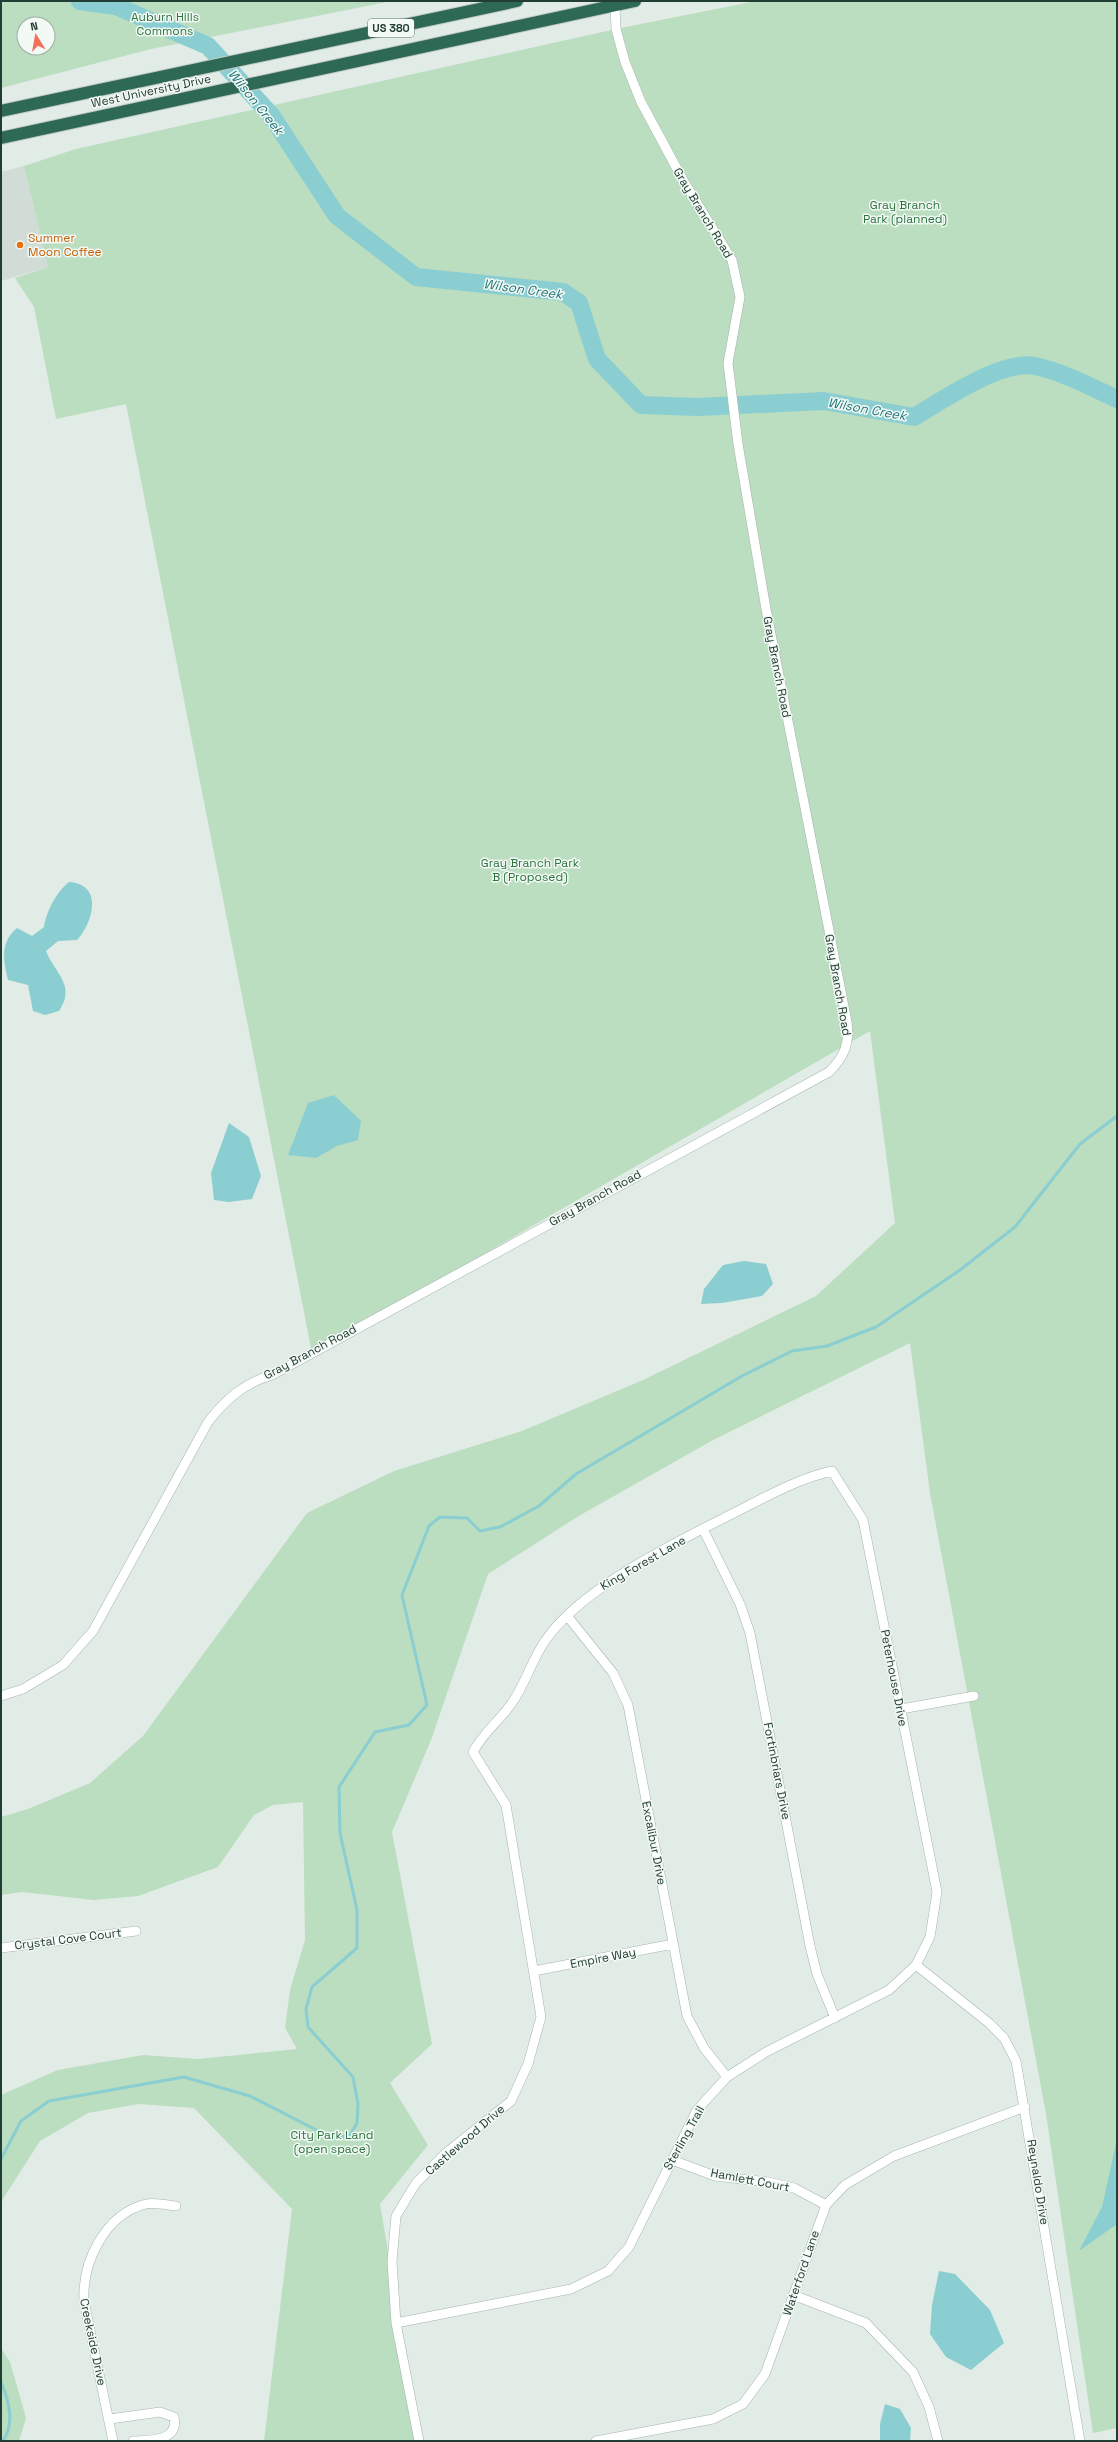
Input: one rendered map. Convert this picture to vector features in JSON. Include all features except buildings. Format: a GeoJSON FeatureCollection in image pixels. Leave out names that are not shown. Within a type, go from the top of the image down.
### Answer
{"type":"FeatureCollection","features":[{"type":"Feature","properties":{"kind":"highway","name":"West University Drive"},"geometry":{"type":"LineString","coordinates":[[1,111],[517,1]]}},
{"type":"Feature","properties":{"kind":"highway","name":"West University Drive"},"geometry":{"type":"LineString","coordinates":[[1,138],[614,3],[635,1]]}},
{"type":"Feature","properties":{"kind":"street","name":"Gray Branch Road"},"geometry":{"type":"LineString","coordinates":[[1,1696],[30,1685],[63,1665],[93,1631],[208,1422],[222,1404],[240,1389],[272,1375],[829,1072],[844,1055],[848,1045],[847,1022],[766,609],[738,444],[728,363],[740,297],[732,260],[683,180],[640,102],[625,62],[616,29],[614,3]]}},
{"type":"Feature","properties":{"kind":"street","name":"King Forest Lane"},"geometry":{"type":"LineString","coordinates":[[473,1752],[480,1739],[512,1703],[545,1641],[601,1586],[703,1528],[808,1476],[832,1471]]}},
{"type":"Feature","properties":{"kind":"street","name":"Peterhouse Drive"},"geometry":{"type":"LineString","coordinates":[[832,1471],[863,1520],[937,1892]]}},
{"type":"Feature","properties":{"kind":"street","name":"Fortinbriars Drive"},"geometry":{"type":"LineString","coordinates":[[703,1528],[740,1604],[750,1633],[810,1946],[817,1974],[836,2018]]}},
{"type":"Feature","properties":{"kind":"street","name":"Excalibur Drive"},"geometry":{"type":"LineString","coordinates":[[568,1617],[613,1673],[628,1705],[687,2016],[704,2048],[727,2077]]}},
{"type":"Feature","properties":{"kind":"street"},"geometry":{"type":"LineString","coordinates":[[901,1709],[974,1696]]}},
{"type":"Feature","properties":{"kind":"street","name":"Castlewood Drive"},"geometry":{"type":"LineString","coordinates":[[419,2441],[396,2323],[392,2261],[396,2216],[416,2183],[446,2153],[511,2100],[528,2064],[541,2017],[506,1805],[473,1752]]}},
{"type":"Feature","properties":{"kind":"street","name":"Sterling Trail"},"geometry":{"type":"LineString","coordinates":[[396,2323],[571,2289],[608,2271],[629,2247],[697,2110],[727,2077],[766,2052],[889,1990],[916,1965],[930,1937],[937,1892]]}},
{"type":"Feature","properties":{"kind":"street","name":"Crystal Cove Court"},"geometry":{"type":"LineString","coordinates":[[1,1948],[136,1931]]}},
{"type":"Feature","properties":{"kind":"street","name":"Empire Way"},"geometry":{"type":"LineString","coordinates":[[534,1971],[673,1944]]}},
{"type":"Feature","properties":{"kind":"street","name":"Reynaldo Drive"},"geometry":{"type":"LineString","coordinates":[[916,1965],[990,2023],[1004,2038],[1016,2061],[1025,2107],[1080,2441]]}},
{"type":"Feature","properties":{"kind":"street","name":"Waterford Lane"},"geometry":{"type":"LineString","coordinates":[[596,2441],[713,2419],[743,2404],[765,2374],[826,2205],[845,2185],[894,2156],[1025,2107]]}},
{"type":"Feature","properties":{"kind":"street","name":"Hamlett Court"},"geometry":{"type":"LineString","coordinates":[[672,2160],[715,2176],[768,2182],[794,2188],[826,2205]]}},
{"type":"Feature","properties":{"kind":"street","name":"Creekside Drive"},"geometry":{"type":"LineString","coordinates":[[113,2441],[110,2419],[84,2301],[83,2287],[86,2268],[101,2238],[114,2223],[129,2211],[146,2204],[176,2206]]}},
{"type":"Feature","properties":{"kind":"street"},"geometry":{"type":"LineString","coordinates":[[793,2295],[866,2323],[913,2372],[929,2407],[938,2441]]}},
{"type":"Feature","properties":{"kind":"street"},"geometry":{"type":"LineString","coordinates":[[110,2419],[160,2412],[174,2418],[176,2426],[172,2434],[163,2439],[133,2441]]}},
{"type":"Feature","properties":{"kind":"shaded area"},"geometry":{"type":"Polygon","coordinates":[[[24,166],[48,267],[1,281],[1,172],[24,166]]]}},
{"type":"Feature","properties":{"kind":"green space","name":"Auburn Hills Commons"},"geometry":{"type":"Polygon","coordinates":[[[1,1],[392,1],[151,49],[1,88],[1,1]]]}},
{"type":"Feature","properties":{"kind":"green space"},"geometry":{"type":"Polygon","coordinates":[[[756,1],[1117,1],[1117,2428],[1093,2433],[1046,2114],[930,1493],[910,1343],[713,1440],[577,1517],[488,1574],[431,1740],[392,1832],[432,2044],[390,2083],[428,2145],[380,2204],[420,2441],[264,2441],[292,2209],[194,2108],[139,2104],[88,2113],[40,2141],[1,2202],[1,2095],[58,2070],[143,2055],[198,2059],[297,2049],[285,2028],[290,1990],[305,1940],[303,1802],[273,1805],[254,1815],[218,1867],[138,1896],[94,1900],[22,1892],[1,1895],[1,1817],[28,1809],[90,1783],[143,1736],[307,1513],[394,1471],[522,1431],[643,1380],[816,1296],[895,1223],[870,1031],[312,1353],[126,404],[56,419],[34,307],[15,278],[48,267],[24,166],[76,149],[616,29],[756,1]]]}},
{"type":"Feature","properties":{"kind":"green space"},"geometry":{"type":"Polygon","coordinates":[[[1,2348],[10,2362],[26,2418],[19,2441],[1,2441],[1,2348]]]}},
{"type":"Feature","properties":{"kind":"water"},"geometry":{"type":"Polygon","coordinates":[[[69,882],[80,884],[87,890],[91,897],[91,915],[83,933],[77,940],[58,941],[46,951],[63,980],[66,994],[59,1011],[45,1015],[33,1011],[28,985],[8,980],[4,958],[5,945],[12,933],[17,928],[32,936],[44,927],[47,915],[53,902],[60,891],[69,882]]]}},
{"type":"Feature","properties":{"kind":"water"},"geometry":{"type":"Polygon","coordinates":[[[334,1095],[361,1121],[358,1140],[337,1146],[316,1158],[288,1155],[308,1103],[334,1095]]]}},
{"type":"Feature","properties":{"kind":"water"},"geometry":{"type":"Polygon","coordinates":[[[229,1123],[249,1137],[261,1176],[252,1199],[229,1202],[214,1200],[211,1173],[229,1123]]]}},
{"type":"Feature","properties":{"kind":"water"},"geometry":{"type":"Polygon","coordinates":[[[744,1261],[766,1264],[773,1284],[762,1296],[722,1303],[701,1304],[704,1289],[723,1265],[744,1261]]]}},
{"type":"Feature","properties":{"kind":"water"},"geometry":{"type":"Polygon","coordinates":[[[1117,2139],[1117,2224],[1079,2251],[1102,2207],[1117,2139]]]}},
{"type":"Feature","properties":{"kind":"water"},"geometry":{"type":"Polygon","coordinates":[[[939,2271],[955,2274],[990,2310],[1004,2343],[971,2370],[946,2357],[930,2334],[932,2305],[939,2271]]]}},
{"type":"Feature","properties":{"kind":"water"},"geometry":{"type":"Polygon","coordinates":[[[885,2404],[900,2409],[911,2428],[910,2441],[880,2441],[880,2424],[885,2404]]]}},
{"type":"Feature","properties":{"kind":"waterway","name":"Wilson Creek"},"geometry":{"type":"LineString","coordinates":[[80,1],[116,6],[208,46],[271,115],[337,216],[416,277],[563,292],[579,303],[597,359],[641,405],[698,407],[824,401],[914,417],[973,382],[1006,369],[1022,365],[1035,366],[1056,372],[1117,399]]}},
{"type":"Feature","properties":{"kind":"waterway"},"geometry":{"type":"LineString","coordinates":[[1,2159],[21,2121],[49,2101],[184,2077],[250,2096],[334,2139],[350,2135],[357,2123],[358,2104],[353,2077],[308,2027],[306,2009],[312,1987],[357,1948],[357,1910],[340,1833],[339,1787],[375,1732],[409,1725],[427,1705],[402,1595],[429,1526],[440,1517],[467,1518],[480,1531],[500,1527],[539,1506],[576,1474],[742,1376],[792,1351],[827,1346],[876,1327],[960,1270],[1015,1227],[1080,1144],[1117,1116]]}},
{"type":"Feature","properties":{"kind":"waterway"},"geometry":{"type":"LineString","coordinates":[[1,2382],[10,2412],[9,2427],[3,2441]]}},
{"type":"Feature","properties":{"kind":"place","name":"Summer Moon Coffee"},"geometry":{"type":"Point","coordinates":[20,245]}},
{"type":"Feature","properties":{"kind":"park label","name":"Gray Branch Park (planned)"},"geometry":{"type":"Point","coordinates":[905,212]}},
{"type":"Feature","properties":{"kind":"park label","name":"Gray Branch Park B (Proposed)"},"geometry":{"type":"Point","coordinates":[530,870]}},
{"type":"Feature","properties":{"kind":"park label","name":"City Park Land (open space)"},"geometry":{"type":"Point","coordinates":[332,2142]}}]}
